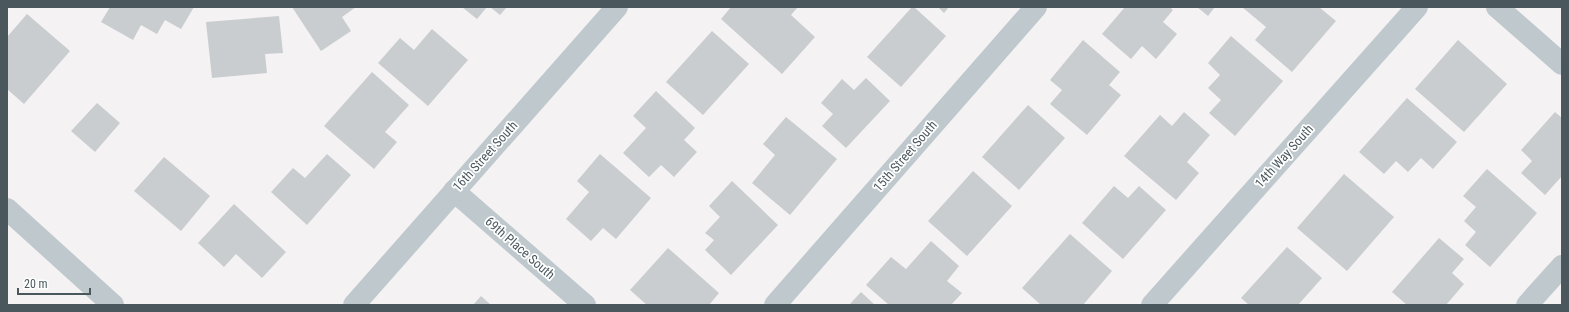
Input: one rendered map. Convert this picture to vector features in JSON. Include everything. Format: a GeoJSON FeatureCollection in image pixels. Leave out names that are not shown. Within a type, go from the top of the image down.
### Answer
{"type":"FeatureCollection","features":[{"type":"Feature","properties":{"kind":"street","name":"16th Street South"},"geometry":{"type":"LineString","coordinates":[[354,305],[617,7]]}},
{"type":"Feature","properties":{"kind":"street","name":"15th Street South"},"geometry":{"type":"LineString","coordinates":[[775,305],[1036,7]]}},
{"type":"Feature","properties":{"kind":"street","name":"14th Way South"},"geometry":{"type":"LineString","coordinates":[[1152,305],[1417,7]]}},
{"type":"Feature","properties":{"kind":"street"},"geometry":{"type":"LineString","coordinates":[[1498,7],[1562,64]]}},
{"type":"Feature","properties":{"kind":"street","name":"69th Place South"},"geometry":{"type":"LineString","coordinates":[[454,191],[585,305]]}},
{"type":"Feature","properties":{"kind":"street"},"geometry":{"type":"LineString","coordinates":[[7,209],[113,305]]}},
{"type":"Feature","properties":{"kind":"street"},"geometry":{"type":"LineString","coordinates":[[1527,305],[1562,266]]}},
{"type":"Feature","properties":{"kind":"building"},"geometry":{"type":"Polygon","coordinates":[[[110,7],[194,7],[181,29],[165,20],[157,34],[141,25],[133,40],[101,22],[110,7]]]}},
{"type":"Feature","properties":{"kind":"building"},"geometry":{"type":"Polygon","coordinates":[[[292,7],[356,7],[342,17],[351,31],[321,51],[292,7]]]}},
{"type":"Feature","properties":{"kind":"building"},"geometry":{"type":"Polygon","coordinates":[[[462,7],[487,7],[477,19],[462,7]]]}},
{"type":"Feature","properties":{"kind":"building"},"geometry":{"type":"Polygon","coordinates":[[[490,7],[507,7],[500,15],[490,7]]]}},
{"type":"Feature","properties":{"kind":"building"},"geometry":{"type":"Polygon","coordinates":[[[731,7],[798,7],[791,15],[815,37],[782,74],[721,19],[731,7]]]}},
{"type":"Feature","properties":{"kind":"building"},"geometry":{"type":"Polygon","coordinates":[[[912,7],[914,7],[946,36],[901,87],[867,57],[912,7]]]}},
{"type":"Feature","properties":{"kind":"building"},"geometry":{"type":"Polygon","coordinates":[[[938,7],[949,7],[944,13],[938,7]]]}},
{"type":"Feature","properties":{"kind":"building"},"geometry":{"type":"Polygon","coordinates":[[[1125,7],[1170,7],[1173,10],[1163,22],[1177,34],[1156,59],[1142,46],[1131,59],[1102,34],[1125,7]]]}},
{"type":"Feature","properties":{"kind":"building"},"geometry":{"type":"Polygon","coordinates":[[[1197,7],[1215,7],[1208,16],[1197,7]]]}},
{"type":"Feature","properties":{"kind":"building"},"geometry":{"type":"Polygon","coordinates":[[[1242,7],[1319,7],[1336,21],[1292,72],[1255,40],[1266,27],[1242,7]]]}},
{"type":"Feature","properties":{"kind":"building"},"geometry":{"type":"Polygon","coordinates":[[[27,14],[70,51],[24,104],[7,89],[7,37],[27,14]]]}},
{"type":"Feature","properties":{"kind":"building"},"geometry":{"type":"Polygon","coordinates":[[[279,16],[283,53],[265,54],[267,73],[212,78],[206,22],[279,16]]]}},
{"type":"Feature","properties":{"kind":"building"},"geometry":{"type":"Polygon","coordinates":[[[432,29],[468,60],[428,106],[378,63],[400,38],[414,50],[432,29]]]}},
{"type":"Feature","properties":{"kind":"building"},"geometry":{"type":"Polygon","coordinates":[[[712,31],[749,64],[703,115],[666,82],[712,31]]]}},
{"type":"Feature","properties":{"kind":"building"},"geometry":{"type":"Polygon","coordinates":[[[1231,36],[1283,81],[1235,136],[1209,113],[1221,100],[1208,88],[1220,75],[1208,63],[1231,36]]]}},
{"type":"Feature","properties":{"kind":"building"},"geometry":{"type":"Polygon","coordinates":[[[1083,40],[1120,72],[1109,85],[1121,95],[1087,135],[1050,104],[1062,90],[1050,80],[1083,40]]]}},
{"type":"Feature","properties":{"kind":"building"},"geometry":{"type":"Polygon","coordinates":[[[1458,40],[1507,84],[1464,132],[1415,89],[1458,40]]]}},
{"type":"Feature","properties":{"kind":"building"},"geometry":{"type":"Polygon","coordinates":[[[372,72],[409,105],[385,132],[397,142],[374,169],[324,126],[372,72]]]}},
{"type":"Feature","properties":{"kind":"building"},"geometry":{"type":"Polygon","coordinates":[[[866,78],[890,101],[846,148],[822,126],[833,114],[821,103],[842,79],[854,90],[866,78]]]}},
{"type":"Feature","properties":{"kind":"building"},"geometry":{"type":"Polygon","coordinates":[[[656,91],[695,128],[684,140],[697,152],[674,177],[661,165],[649,177],[623,153],[646,128],[633,116],[656,91]]]}},
{"type":"Feature","properties":{"kind":"building"},"geometry":{"type":"Polygon","coordinates":[[[1407,98],[1457,142],[1433,169],[1421,158],[1408,172],[1396,161],[1384,174],[1359,152],[1407,98]]]}},
{"type":"Feature","properties":{"kind":"building"},"geometry":{"type":"Polygon","coordinates":[[[97,103],[120,123],[95,152],[71,131],[97,103]]]}},
{"type":"Feature","properties":{"kind":"building"},"geometry":{"type":"Polygon","coordinates":[[[1028,105],[1065,138],[1019,190],[982,157],[1028,105]]]}},
{"type":"Feature","properties":{"kind":"building"},"geometry":{"type":"Polygon","coordinates":[[[1184,112],[1210,135],[1187,162],[1199,173],[1176,200],[1124,156],[1160,115],[1172,126],[1184,112]]]}},
{"type":"Feature","properties":{"kind":"building"},"geometry":{"type":"Polygon","coordinates":[[[1555,112],[1562,118],[1562,176],[1545,195],[1521,173],[1532,161],[1521,150],[1555,112]]]}},
{"type":"Feature","properties":{"kind":"building"},"geometry":{"type":"Polygon","coordinates":[[[786,117],[837,159],[790,215],[752,183],[775,155],[763,144],[786,117]]]}},
{"type":"Feature","properties":{"kind":"building"},"geometry":{"type":"Polygon","coordinates":[[[327,154],[351,175],[307,225],[271,192],[293,168],[305,178],[327,154]]]}},
{"type":"Feature","properties":{"kind":"building"},"geometry":{"type":"Polygon","coordinates":[[[600,154],[651,198],[616,239],[603,228],[591,241],[566,219],[589,192],[577,181],[600,154]]]}},
{"type":"Feature","properties":{"kind":"building"},"geometry":{"type":"Polygon","coordinates":[[[164,157],[210,196],[181,231],[134,191],[164,157]]]}},
{"type":"Feature","properties":{"kind":"building"},"geometry":{"type":"Polygon","coordinates":[[[1487,169],[1537,213],[1490,267],[1465,245],[1476,232],[1464,221],[1476,207],[1463,196],[1487,169]]]}},
{"type":"Feature","properties":{"kind":"building"},"geometry":{"type":"Polygon","coordinates":[[[973,171],[1012,206],[967,256],[928,221],[973,171]]]}},
{"type":"Feature","properties":{"kind":"building"},"geometry":{"type":"Polygon","coordinates":[[[1344,174],[1394,217],[1347,271],[1297,228],[1344,174]]]}},
{"type":"Feature","properties":{"kind":"building"},"geometry":{"type":"Polygon","coordinates":[[[732,181],[778,225],[731,275],[705,250],[714,240],[705,233],[720,217],[709,206],[732,181]]]}},
{"type":"Feature","properties":{"kind":"building"},"geometry":{"type":"Polygon","coordinates":[[[1114,186],[1128,198],[1139,186],[1166,210],[1123,259],[1082,223],[1114,186]]]}},
{"type":"Feature","properties":{"kind":"building"},"geometry":{"type":"Polygon","coordinates":[[[234,204],[286,252],[262,278],[236,254],[224,267],[198,243],[234,204]]]}},
{"type":"Feature","properties":{"kind":"building"},"geometry":{"type":"Polygon","coordinates":[[[1070,234],[1112,271],[1083,305],[1041,305],[1022,288],[1070,234]]]}},
{"type":"Feature","properties":{"kind":"building"},"geometry":{"type":"Polygon","coordinates":[[[1439,238],[1464,259],[1452,273],[1464,284],[1446,305],[1407,305],[1392,292],[1439,238]]]}},
{"type":"Feature","properties":{"kind":"building"},"geometry":{"type":"Polygon","coordinates":[[[931,241],[959,266],[947,281],[962,293],[951,305],[889,305],[866,285],[891,257],[906,269],[931,241]]]}},
{"type":"Feature","properties":{"kind":"building"},"geometry":{"type":"Polygon","coordinates":[[[1287,247],[1322,278],[1298,305],[1249,305],[1241,298],[1287,247]]]}},
{"type":"Feature","properties":{"kind":"building"},"geometry":{"type":"Polygon","coordinates":[[[668,248],[719,293],[709,305],[647,305],[630,290],[668,248]]]}},
{"type":"Feature","properties":{"kind":"building"},"geometry":{"type":"Polygon","coordinates":[[[861,292],[875,305],[849,305],[861,292]]]}},
{"type":"Feature","properties":{"kind":"building"},"geometry":{"type":"Polygon","coordinates":[[[481,296],[491,305],[473,305],[481,296]]]}}]}
